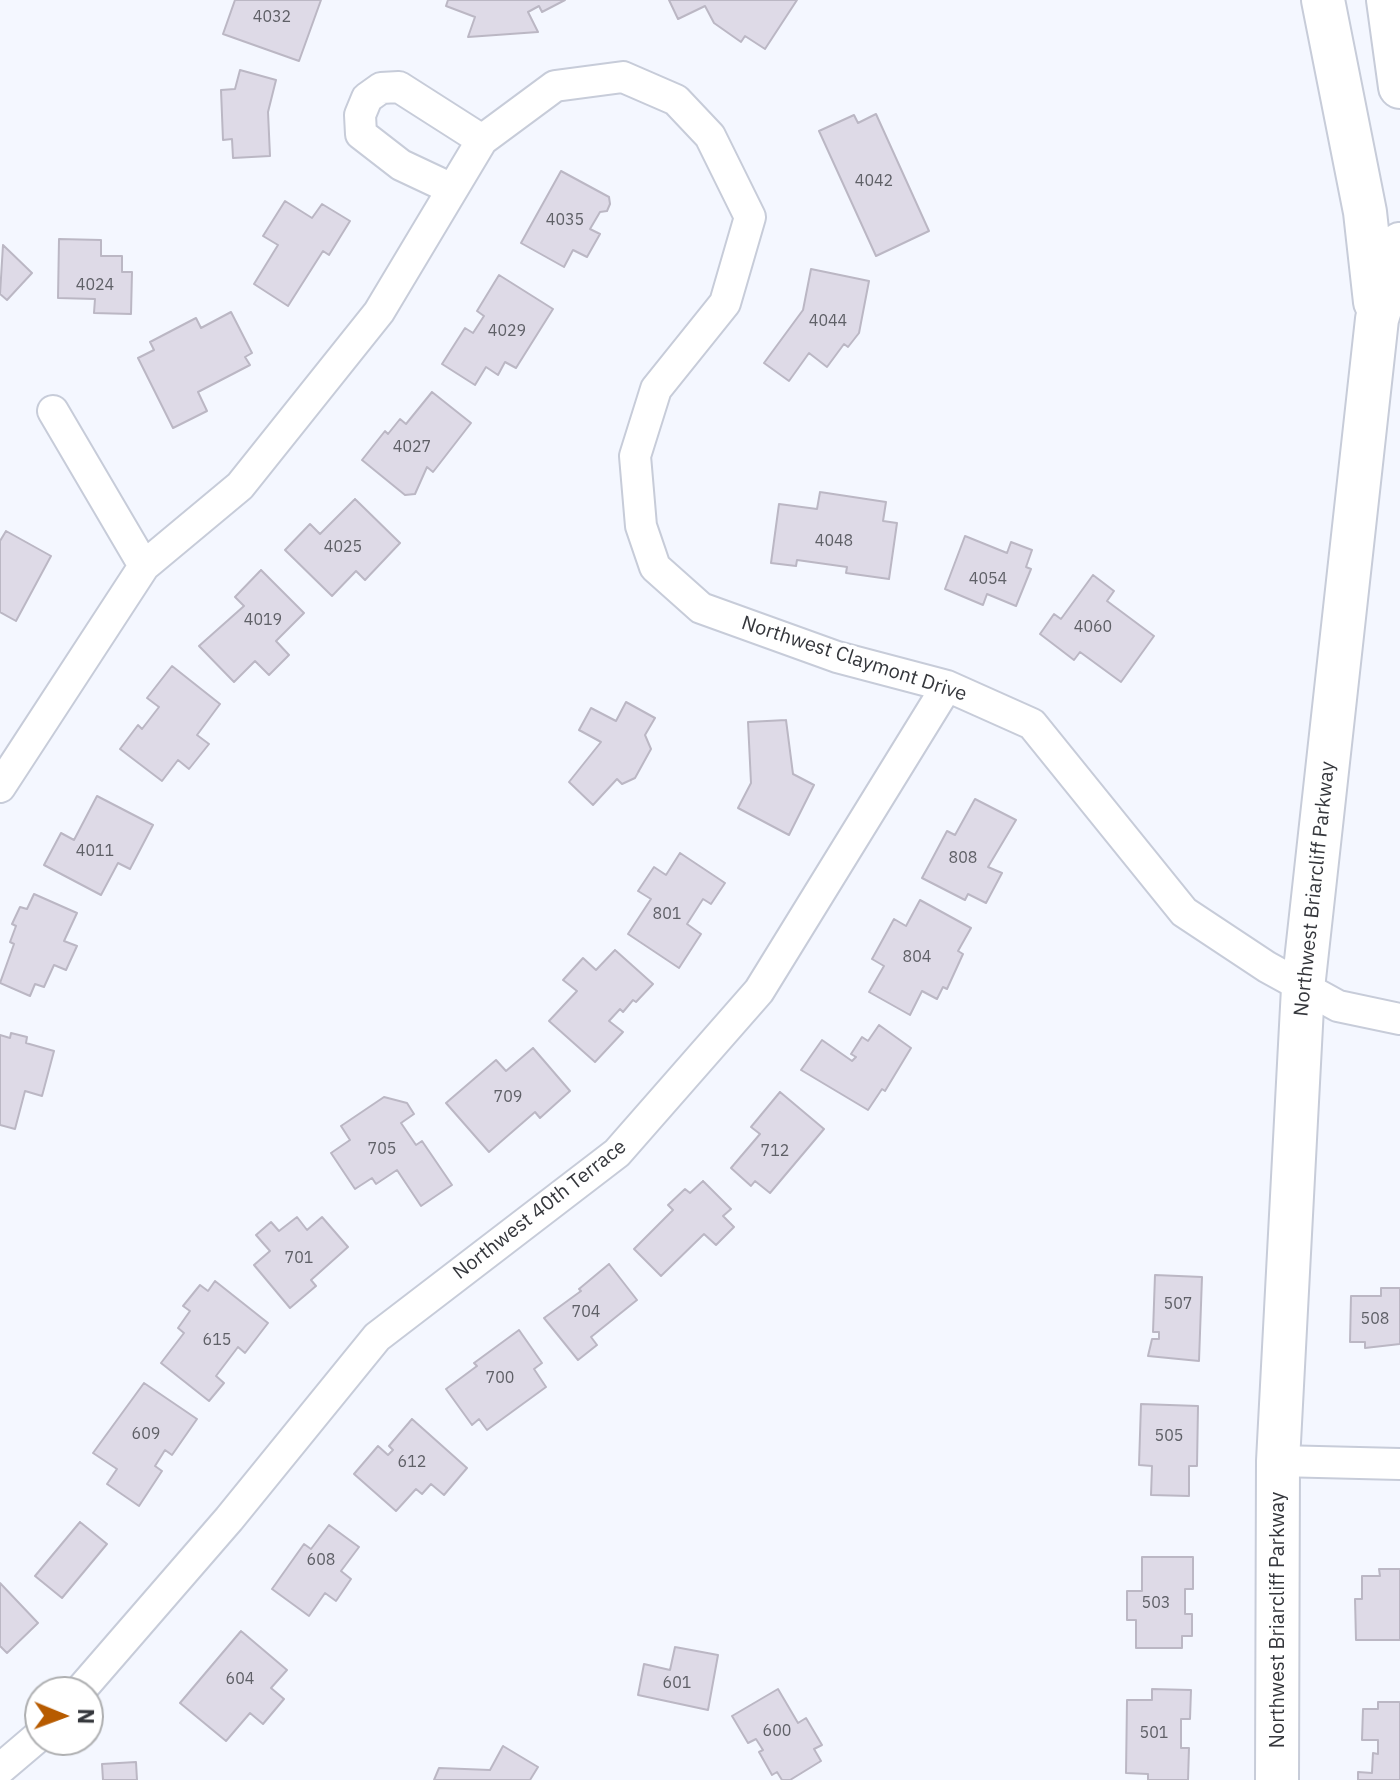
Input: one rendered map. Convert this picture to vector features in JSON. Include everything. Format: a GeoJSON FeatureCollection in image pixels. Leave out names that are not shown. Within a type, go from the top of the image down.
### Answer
{"type":"FeatureCollection","features":[{"type":"Feature","properties":{"kind":"main road","name":"Northwest Briarcliff Parkway"},"geometry":{"type":"LineString","coordinates":[[1323,0],[1365,212],[1377,319]]}},
{"type":"Feature","properties":{"kind":"main road"},"geometry":{"type":"LineString","coordinates":[[1388,0],[1400,87]]}},
{"type":"Feature","properties":{"kind":"main road","name":"Northwest Briarcliff Parkway"},"geometry":{"type":"LineString","coordinates":[[1277,1780],[1278,1461],[1303,988],[1377,319],[1400,244]]}},
{"type":"Feature","properties":{"kind":"street","name":"Northwest Claymont Drive"},"geometry":{"type":"LineString","coordinates":[[0,787],[144,566],[240,486],[379,312],[482,140],[555,86],[623,77],[676,100],[710,136],[750,217],[725,303],[656,389],[635,456],[641,526],[655,567],[701,608],[837,657],[947,686],[1032,724],[1184,912],[1303,988],[1338,1006],[1400,1019]]}},
{"type":"Feature","properties":{"kind":"street"},"geometry":{"type":"LineString","coordinates":[[452,189],[401,165],[361,134],[360,115],[367,98],[381,88],[399,87],[482,140]]}},
{"type":"Feature","properties":{"kind":"street"},"geometry":{"type":"LineString","coordinates":[[53,411],[144,566]]}},
{"type":"Feature","properties":{"kind":"street","name":"Northwest 40th Terrace"},"geometry":{"type":"LineString","coordinates":[[93,1676],[229,1519],[377,1337],[617,1153],[759,991],[947,686]]}},
{"type":"Feature","properties":{"kind":"street"},"geometry":{"type":"LineString","coordinates":[[1278,1461],[1400,1464]]}},
{"type":"Feature","properties":{"kind":"street"},"geometry":{"type":"LineString","coordinates":[[0,1769],[24,1749]]}},
{"type":"Feature","properties":{"kind":"building"},"geometry":{"type":"Polygon","coordinates":[[[235,0],[321,0],[299,61],[223,34],[235,0]]]}},
{"type":"Feature","properties":{"kind":"building"},"geometry":{"type":"Polygon","coordinates":[[[448,0],[565,0],[542,12],[539,6],[528,12],[538,32],[468,37],[475,17],[446,6],[448,0]]]}},
{"type":"Feature","properties":{"kind":"building"},"geometry":{"type":"Polygon","coordinates":[[[669,0],[797,0],[765,49],[745,36],[741,42],[714,23],[705,6],[678,19],[669,0]]]}},
{"type":"Feature","properties":{"kind":"building"},"geometry":{"type":"Polygon","coordinates":[[[240,70],[276,80],[268,112],[270,156],[233,158],[232,139],[223,140],[221,90],[235,89],[240,70]]]}},
{"type":"Feature","properties":{"kind":"building"},"geometry":{"type":"Polygon","coordinates":[[[876,114],[929,231],[876,256],[819,131],[854,115],[858,123],[876,114]]]}},
{"type":"Feature","properties":{"kind":"building"},"geometry":{"type":"Polygon","coordinates":[[[561,171],[609,197],[610,204],[607,211],[600,212],[590,229],[600,234],[587,257],[573,250],[564,267],[521,243],[561,171]]]}},
{"type":"Feature","properties":{"kind":"building"},"geometry":{"type":"Polygon","coordinates":[[[285,201],[312,218],[322,204],[350,221],[329,255],[323,251],[288,306],[254,284],[278,245],[263,236],[285,201]]]}},
{"type":"Feature","properties":{"kind":"building"},"geometry":{"type":"Polygon","coordinates":[[[59,239],[101,240],[101,256],[122,256],[122,272],[132,272],[131,314],[94,313],[95,299],[58,298],[59,239]]]}},
{"type":"Feature","properties":{"kind":"building"},"geometry":{"type":"Polygon","coordinates":[[[3,245],[32,273],[7,300],[0,294],[3,245]]]}},
{"type":"Feature","properties":{"kind":"building"},"geometry":{"type":"Polygon","coordinates":[[[811,269],[869,281],[859,333],[848,347],[844,344],[827,367],[809,353],[789,381],[764,363],[803,310],[811,269]]]}},
{"type":"Feature","properties":{"kind":"building"},"geometry":{"type":"Polygon","coordinates":[[[499,275],[553,309],[516,368],[505,362],[498,375],[486,367],[475,385],[442,364],[465,328],[473,333],[484,316],[477,311],[499,275]]]}},
{"type":"Feature","properties":{"kind":"building"},"geometry":{"type":"Polygon","coordinates":[[[231,312],[252,353],[245,357],[250,365],[198,392],[207,411],[173,428],[138,358],[154,350],[150,342],[196,318],[201,328],[231,312]]]}},
{"type":"Feature","properties":{"kind":"building"},"geometry":{"type":"Polygon","coordinates":[[[432,392],[471,423],[433,472],[427,467],[415,494],[405,495],[362,460],[385,431],[388,434],[400,419],[406,424],[432,392]]]}},
{"type":"Feature","properties":{"kind":"building"},"geometry":{"type":"Polygon","coordinates":[[[820,492],[886,502],[883,521],[897,523],[889,579],[846,573],[847,567],[797,560],[796,566],[771,563],[779,504],[817,509],[820,492]]]}},
{"type":"Feature","properties":{"kind":"building"},"geometry":{"type":"Polygon","coordinates":[[[355,499],[400,543],[365,580],[356,571],[332,596],[285,550],[310,524],[320,534],[355,499]]]}},
{"type":"Feature","properties":{"kind":"building"},"geometry":{"type":"Polygon","coordinates":[[[6,531],[51,556],[16,621],[0,612],[0,541],[6,531]]]}},
{"type":"Feature","properties":{"kind":"building"},"geometry":{"type":"Polygon","coordinates":[[[965,536],[1007,553],[1011,542],[1032,550],[1026,567],[1031,569],[1016,606],[987,594],[983,605],[945,589],[965,536]]]}},
{"type":"Feature","properties":{"kind":"building"},"geometry":{"type":"Polygon","coordinates":[[[261,570],[304,613],[276,641],[289,655],[269,675],[255,661],[234,682],[199,646],[244,606],[235,597],[261,570]]]}},
{"type":"Feature","properties":{"kind":"building"},"geometry":{"type":"Polygon","coordinates":[[[1093,575],[1114,591],[1107,601],[1154,636],[1121,682],[1080,652],[1074,660],[1040,634],[1054,614],[1061,619],[1093,575]]]}},
{"type":"Feature","properties":{"kind":"building"},"geometry":{"type":"Polygon","coordinates":[[[172,666],[220,704],[197,735],[209,744],[189,769],[178,760],[162,781],[120,749],[138,725],[142,729],[159,707],[147,698],[172,666]]]}},
{"type":"Feature","properties":{"kind":"building"},"geometry":{"type":"Polygon","coordinates":[[[626,702],[655,718],[645,735],[651,749],[635,778],[622,784],[617,779],[593,805],[569,782],[601,742],[579,730],[591,708],[616,721],[626,702]]]}},
{"type":"Feature","properties":{"kind":"building"},"geometry":{"type":"Polygon","coordinates":[[[786,720],[793,774],[814,785],[789,835],[738,808],[751,783],[748,722],[786,720]]]}},
{"type":"Feature","properties":{"kind":"building"},"geometry":{"type":"Polygon","coordinates":[[[97,796],[153,825],[130,869],[118,863],[101,895],[44,865],[61,833],[74,840],[97,796]]]}},
{"type":"Feature","properties":{"kind":"building"},"geometry":{"type":"Polygon","coordinates":[[[975,799],[1016,820],[988,867],[1002,873],[986,903],[968,894],[965,900],[922,878],[947,831],[955,835],[975,799]]]}},
{"type":"Feature","properties":{"kind":"building"},"geometry":{"type":"Polygon","coordinates":[[[680,853],[725,883],[711,904],[703,899],[687,924],[701,934],[679,968],[628,934],[651,899],[638,891],[654,867],[666,875],[680,853]]]}},
{"type":"Feature","properties":{"kind":"building"},"geometry":{"type":"Polygon","coordinates":[[[34,894],[77,913],[64,941],[77,946],[66,970],[54,965],[44,987],[35,984],[30,996],[0,983],[14,944],[10,942],[16,926],[12,924],[20,907],[27,909],[34,894]]]}},
{"type":"Feature","properties":{"kind":"building"},"geometry":{"type":"Polygon","coordinates":[[[920,900],[971,928],[958,951],[963,954],[947,989],[943,987],[937,999],[922,991],[910,1015],[869,992],[884,966],[872,959],[894,919],[906,926],[920,900]]]}},
{"type":"Feature","properties":{"kind":"building"},"geometry":{"type":"Polygon","coordinates":[[[615,950],[653,984],[636,1002],[633,1000],[623,1012],[620,1009],[609,1021],[623,1032],[595,1062],[549,1021],[577,991],[563,980],[583,958],[596,970],[615,950]]]}},
{"type":"Feature","properties":{"kind":"building"},"geometry":{"type":"Polygon","coordinates":[[[879,1025],[911,1048],[885,1091],[882,1089],[868,1110],[801,1070],[822,1040],[852,1061],[856,1057],[851,1054],[862,1037],[868,1041],[879,1025]]]}},
{"type":"Feature","properties":{"kind":"building"},"geometry":{"type":"Polygon","coordinates":[[[11,1033],[27,1037],[26,1043],[54,1051],[42,1096],[25,1091],[15,1129],[0,1125],[0,1035],[10,1038],[11,1033]]]}},
{"type":"Feature","properties":{"kind":"building"},"geometry":{"type":"Polygon","coordinates":[[[533,1048],[570,1091],[540,1118],[535,1112],[489,1152],[446,1103],[496,1060],[506,1071],[533,1048]]]}},
{"type":"Feature","properties":{"kind":"building"},"geometry":{"type":"Polygon","coordinates":[[[780,1092],[824,1129],[770,1193],[755,1181],[751,1186],[731,1168],[760,1134],[751,1127],[780,1092]]]}},
{"type":"Feature","properties":{"kind":"building"},"geometry":{"type":"Polygon","coordinates":[[[384,1097],[407,1103],[414,1114],[401,1123],[416,1145],[422,1141],[452,1185],[421,1206],[397,1170],[376,1184],[372,1178],[355,1189],[331,1153],[350,1140],[341,1126],[384,1097]]]}},
{"type":"Feature","properties":{"kind":"building"},"geometry":{"type":"Polygon","coordinates":[[[703,1181],[731,1209],[723,1216],[734,1227],[716,1245],[704,1234],[661,1276],[634,1249],[673,1210],[668,1205],[685,1189],[690,1193],[703,1181]]]}},
{"type":"Feature","properties":{"kind":"building"},"geometry":{"type":"Polygon","coordinates":[[[297,1217],[307,1230],[322,1217],[348,1247],[311,1280],[316,1286],[290,1308],[254,1265],[270,1251],[256,1235],[271,1222],[279,1231],[297,1217]]]}},
{"type":"Feature","properties":{"kind":"building"},"geometry":{"type":"Polygon","coordinates":[[[609,1264],[637,1300],[591,1337],[597,1345],[578,1360],[544,1318],[581,1291],[579,1289],[609,1264]]]}},
{"type":"Feature","properties":{"kind":"building"},"geometry":{"type":"Polygon","coordinates":[[[1155,1275],[1202,1277],[1199,1361],[1148,1356],[1152,1339],[1159,1339],[1159,1332],[1153,1332],[1155,1275]]]}},
{"type":"Feature","properties":{"kind":"building"},"geometry":{"type":"Polygon","coordinates":[[[215,1281],[268,1323],[245,1353],[238,1347],[216,1376],[224,1383],[209,1401],[161,1363],[184,1333],[178,1328],[190,1311],[183,1306],[200,1285],[208,1291],[215,1281]]]}},
{"type":"Feature","properties":{"kind":"building"},"geometry":{"type":"Polygon","coordinates":[[[1381,1288],[1400,1288],[1400,1344],[1365,1348],[1365,1342],[1350,1342],[1351,1296],[1381,1296],[1381,1288]]]}},
{"type":"Feature","properties":{"kind":"building"},"geometry":{"type":"Polygon","coordinates":[[[519,1330],[542,1363],[534,1369],[546,1387],[487,1430],[479,1419],[472,1425],[446,1389],[477,1366],[474,1363],[519,1330]]]}},
{"type":"Feature","properties":{"kind":"building"},"geometry":{"type":"Polygon","coordinates":[[[144,1383],[197,1419],[172,1455],[165,1450],[155,1466],[162,1471],[139,1506],[107,1484],[117,1469],[93,1453],[144,1383]]]}},
{"type":"Feature","properties":{"kind":"building"},"geometry":{"type":"Polygon","coordinates":[[[1141,1404],[1198,1406],[1197,1466],[1189,1466],[1189,1496],[1151,1495],[1152,1466],[1139,1465],[1141,1404]]]}},
{"type":"Feature","properties":{"kind":"building"},"geometry":{"type":"Polygon","coordinates":[[[412,1419],[467,1468],[444,1495],[431,1484],[422,1494],[416,1489],[396,1511],[354,1474],[378,1446],[388,1455],[393,1450],[389,1446],[412,1419]]]}},
{"type":"Feature","properties":{"kind":"building"},"geometry":{"type":"Polygon","coordinates":[[[80,1522],[107,1544],[62,1598],[35,1576],[80,1522]]]}},
{"type":"Feature","properties":{"kind":"building"},"geometry":{"type":"Polygon","coordinates":[[[329,1525],[359,1547],[341,1571],[351,1579],[336,1601],[325,1593],[309,1616],[272,1589],[304,1544],[311,1549],[329,1525]]]}},
{"type":"Feature","properties":{"kind":"building"},"geometry":{"type":"Polygon","coordinates":[[[1142,1557],[1193,1557],[1193,1589],[1185,1589],[1185,1614],[1192,1614],[1192,1636],[1182,1636],[1182,1648],[1136,1648],[1136,1620],[1127,1620],[1127,1591],[1142,1591],[1142,1557]]]}},
{"type":"Feature","properties":{"kind":"building"},"geometry":{"type":"Polygon","coordinates":[[[1379,1569],[1400,1569],[1400,1640],[1356,1640],[1355,1599],[1362,1599],[1362,1576],[1380,1576],[1379,1569]]]}},
{"type":"Feature","properties":{"kind":"building"},"geometry":{"type":"Polygon","coordinates":[[[0,1583],[38,1623],[7,1653],[0,1646],[0,1583]]]}},
{"type":"Feature","properties":{"kind":"building"},"geometry":{"type":"Polygon","coordinates":[[[241,1631],[287,1670],[271,1688],[284,1699],[263,1724],[250,1713],[226,1741],[180,1703],[241,1631]]]}},
{"type":"Feature","properties":{"kind":"building"},"geometry":{"type":"Polygon","coordinates":[[[675,1647],[718,1655],[708,1710],[638,1695],[644,1664],[670,1670],[675,1647]]]}},
{"type":"Feature","properties":{"kind":"building"},"geometry":{"type":"Polygon","coordinates":[[[778,1689],[798,1723],[806,1718],[822,1745],[814,1749],[821,1761],[790,1780],[782,1780],[777,1772],[772,1775],[759,1752],[763,1750],[756,1739],[748,1743],[732,1716],[778,1689]]]}},
{"type":"Feature","properties":{"kind":"building"},"geometry":{"type":"Polygon","coordinates":[[[1152,1689],[1191,1690],[1190,1719],[1181,1719],[1181,1748],[1189,1748],[1188,1780],[1148,1780],[1148,1774],[1126,1773],[1127,1700],[1152,1700],[1152,1689]]]}},
{"type":"Feature","properties":{"kind":"building"},"geometry":{"type":"Polygon","coordinates":[[[1378,1702],[1400,1702],[1400,1780],[1358,1780],[1358,1772],[1372,1773],[1373,1753],[1378,1754],[1378,1740],[1362,1740],[1363,1709],[1378,1709],[1378,1702]]]}},
{"type":"Feature","properties":{"kind":"building"},"geometry":{"type":"Polygon","coordinates":[[[503,1746],[538,1767],[530,1780],[434,1780],[439,1768],[490,1770],[503,1746]]]}},
{"type":"Feature","properties":{"kind":"building"},"geometry":{"type":"Polygon","coordinates":[[[136,1762],[137,1780],[103,1780],[102,1764],[136,1762]]]}}]}
